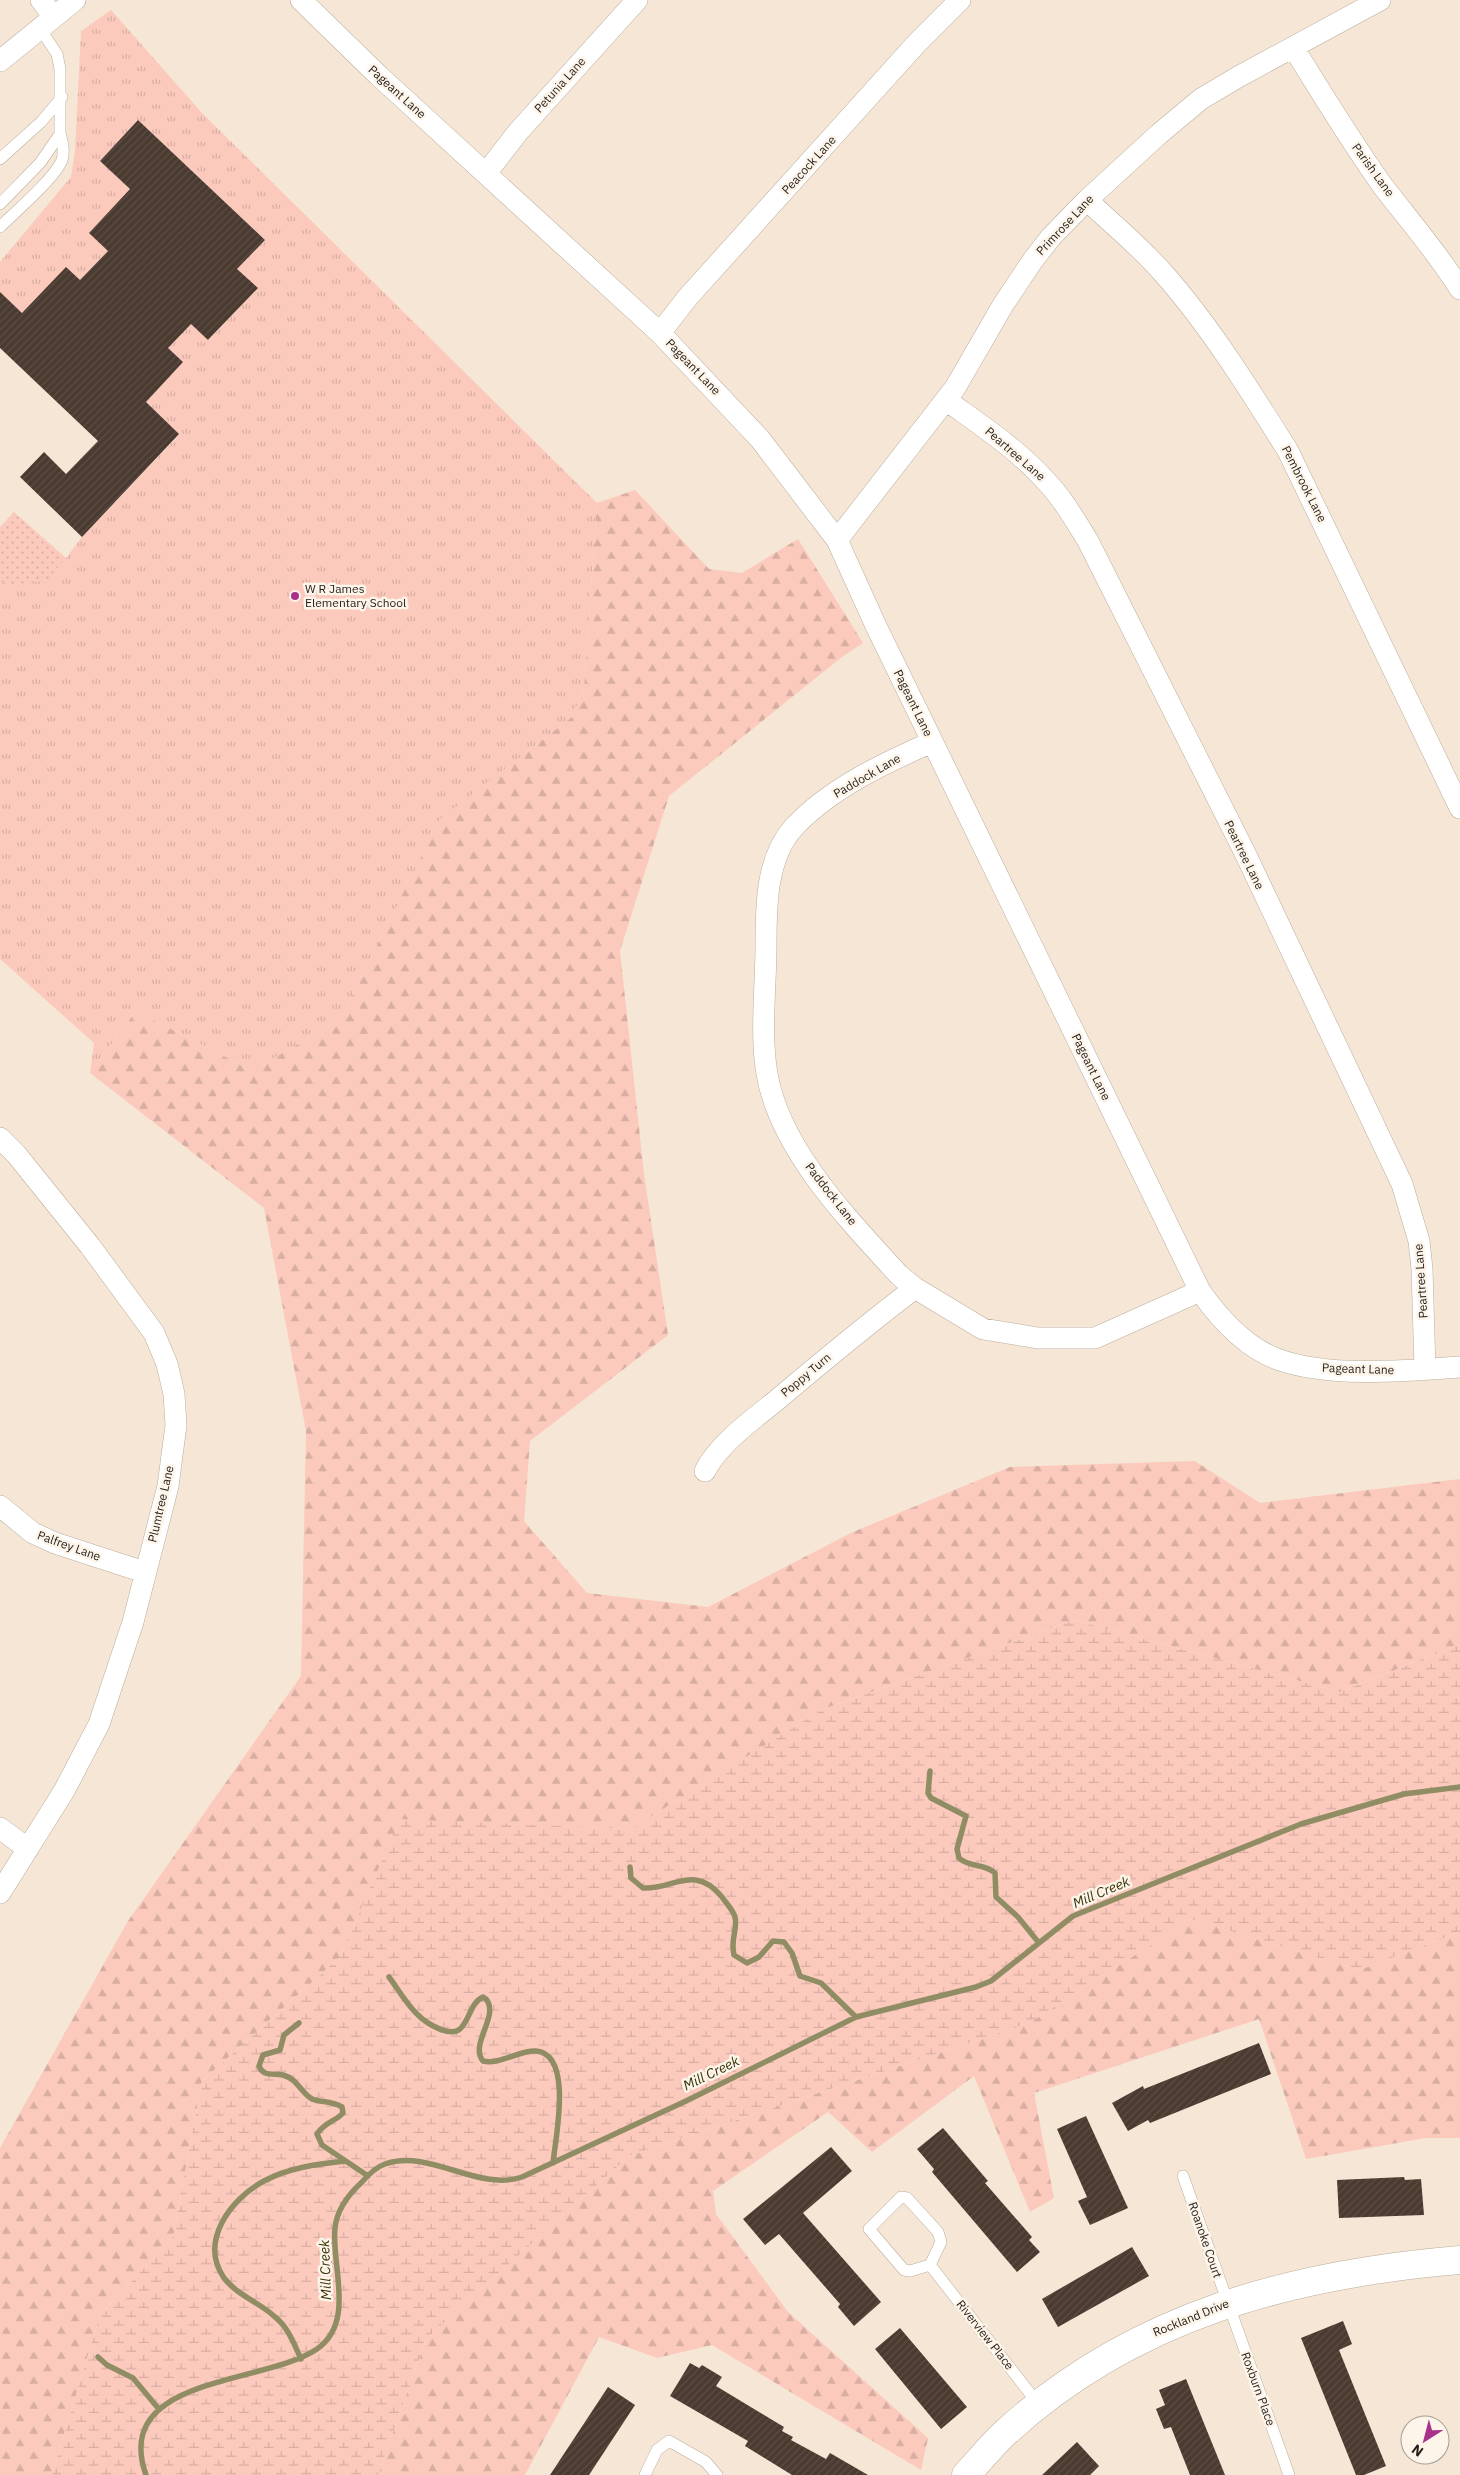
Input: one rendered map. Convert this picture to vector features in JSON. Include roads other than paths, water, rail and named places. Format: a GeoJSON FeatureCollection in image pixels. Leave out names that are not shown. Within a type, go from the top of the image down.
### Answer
{"type":"FeatureCollection","features":[{"type":"Feature","properties":{"kind":"street"},"geometry":{"type":"LineString","coordinates":[[0,61],[44,15],[75,0]]}},
{"type":"Feature","properties":{"kind":"street","name":"Petunia Lane"},"geometry":{"type":"LineString","coordinates":[[487,172],[518,132],[636,0]]}},
{"type":"Feature","properties":{"kind":"street","name":"Peacock Lane"},"geometry":{"type":"LineString","coordinates":[[660,333],[688,297],[917,43],[960,0]]}},
{"type":"Feature","properties":{"kind":"street","name":"Primrose Lane"},"geometry":{"type":"LineString","coordinates":[[837,540],[946,400],[1003,305],[1033,260],[1051,237],[1088,200],[1159,134],[1201,99],[1380,0]]}},
{"type":"Feature","properties":{"kind":"street","name":"Pageant Lane"},"geometry":{"type":"LineString","coordinates":[[314,5],[379,76],[487,172],[555,239],[660,333],[760,438],[837,540],[932,742],[1200,1291],[1213,1309],[1253,1345],[1276,1359],[1332,1370],[1425,1370],[1460,1367]]}},
{"type":"Feature","properties":{"kind":"street","name":"Parish Lane"},"geometry":{"type":"LineString","coordinates":[[1293,47],[1340,124],[1382,184],[1447,268],[1460,289]]}},
{"type":"Feature","properties":{"kind":"street","name":"Pembrook Lane"},"geometry":{"type":"LineString","coordinates":[[1088,200],[1145,254],[1182,296],[1255,398],[1288,451],[1460,808]]}},
{"type":"Feature","properties":{"kind":"street","name":"Peartree Lane"},"geometry":{"type":"LineString","coordinates":[[946,400],[993,434],[1044,478],[1073,518],[1088,542],[1245,853],[1402,1184],[1414,1222],[1421,1260],[1425,1370]]}},
{"type":"Feature","properties":{"kind":"street","name":"Paddock Lane"},"geometry":{"type":"LineString","coordinates":[[932,742],[892,760],[835,792],[794,828],[772,864],[766,928],[765,1048],[766,1066],[775,1101],[786,1127],[814,1174],[888,1263],[915,1288],[983,1329],[1038,1338],[1095,1338],[1200,1291]]}},
{"type":"Feature","properties":{"kind":"street","name":"Plumtree Lane"},"geometry":{"type":"LineString","coordinates":[[0,1138],[16,1154],[113,1275],[154,1333],[167,1364],[174,1394],[176,1425],[168,1486],[144,1572],[134,1622],[98,1724],[64,1791],[0,1893]]}},
{"type":"Feature","properties":{"kind":"street","name":"Poppy Turn"},"geometry":{"type":"LineString","coordinates":[[705,1471],[719,1452],[760,1413],[915,1288]]}},
{"type":"Feature","properties":{"kind":"street","name":"Palfrey Lane"},"geometry":{"type":"LineString","coordinates":[[0,1506],[33,1533],[54,1543],[144,1572]]}},
{"type":"Feature","properties":{"kind":"street"},"geometry":{"type":"LineString","coordinates":[[0,1828],[28,1849]]}},
{"type":"Feature","properties":{"kind":"street","name":"Rockland Drive"},"geometry":{"type":"LineString","coordinates":[[966,2475],[1004,2434],[1039,2405],[1122,2350],[1187,2317],[1227,2303],[1296,2284],[1374,2268],[1460,2260]]}},
{"type":"Feature","properties":{"kind":"lane"},"geometry":{"type":"LineString","coordinates":[[0,227],[45,182],[62,160],[60,69],[44,15]]}},
{"type":"Feature","properties":{"kind":"lane"},"geometry":{"type":"LineString","coordinates":[[0,159],[41,122],[62,97]]}},
{"type":"Feature","properties":{"kind":"lane"},"geometry":{"type":"LineString","coordinates":[[0,204],[40,163],[60,133]]}},
{"type":"Feature","properties":{"kind":"lane","name":"Roanoke Court"},"geometry":{"type":"LineString","coordinates":[[1183,2176],[1227,2303]]}},
{"type":"Feature","properties":{"kind":"lane"},"geometry":{"type":"LineString","coordinates":[[901,2198],[908,2198],[938,2232],[941,2242],[930,2265],[910,2271],[904,2270],[869,2229],[901,2198]]}},
{"type":"Feature","properties":{"kind":"lane","name":"Riverview Place"},"geometry":{"type":"LineString","coordinates":[[930,2265],[1039,2405]]}},
{"type":"Feature","properties":{"kind":"lane","name":"Roxburn Place"},"geometry":{"type":"LineString","coordinates":[[1227,2303],[1289,2475]]}},
{"type":"Feature","properties":{"kind":"lane"},"geometry":{"type":"LineString","coordinates":[[645,2475],[657,2450],[668,2441],[706,2462],[717,2475]]}},
{"type":"Feature","properties":{"kind":"waterway"},"geometry":{"type":"LineString","coordinates":[[930,1771],[928,1793],[931,1798],[966,1816],[957,1849],[959,1858],[995,1873],[996,1897],[1018,1917],[1039,1943]]}},
{"type":"Feature","properties":{"kind":"waterway","name":"Mill Creek"},"geometry":{"type":"LineString","coordinates":[[146,2475],[141,2443],[150,2419],[171,2401],[198,2388],[293,2361],[317,2349],[329,2338],[336,2324],[339,2309],[335,2243],[336,2221],[344,2203],[352,2192],[375,2169],[382,2165],[402,2161],[419,2161],[488,2179],[505,2180],[522,2177],[686,2101],[856,2017],[976,1987],[991,1981],[1073,1916],[1301,1824],[1404,1794],[1460,1787]]}},
{"type":"Feature","properties":{"kind":"waterway"},"geometry":{"type":"LineString","coordinates":[[630,1867],[631,1878],[643,1888],[654,1888],[683,1880],[702,1882],[712,1887],[722,1897],[735,1917],[734,1955],[747,1963],[759,1957],[773,1941],[784,1942],[792,1953],[800,1976],[821,1983],[856,2017]]}},
{"type":"Feature","properties":{"kind":"waterway"},"geometry":{"type":"LineString","coordinates":[[389,1977],[406,2002],[418,2015],[444,2031],[450,2032],[460,2029],[475,2003],[483,1997],[486,1999],[489,2013],[488,2022],[481,2038],[480,2054],[483,2061],[496,2061],[530,2051],[536,2051],[548,2056],[555,2067],[559,2082],[560,2100],[553,2163]]}},
{"type":"Feature","properties":{"kind":"waterway"},"geometry":{"type":"LineString","coordinates":[[299,2023],[284,2035],[280,2050],[263,2055],[259,2066],[263,2072],[283,2075],[292,2079],[312,2099],[334,2103],[342,2107],[343,2113],[324,2126],[317,2134],[322,2145],[368,2176]]}},
{"type":"Feature","properties":{"kind":"waterway"},"geometry":{"type":"LineString","coordinates":[[301,2359],[280,2321],[236,2290],[224,2278],[217,2264],[215,2250],[217,2236],[230,2210],[251,2189],[264,2181],[313,2165],[345,2161]]}},
{"type":"Feature","properties":{"kind":"waterway"},"geometry":{"type":"LineString","coordinates":[[98,2357],[107,2365],[133,2378],[158,2408]]}},
{"type":"Feature","properties":{"kind":"place","name":"W R James Elementary School"},"geometry":{"type":"Point","coordinates":[295,596]}}]}
